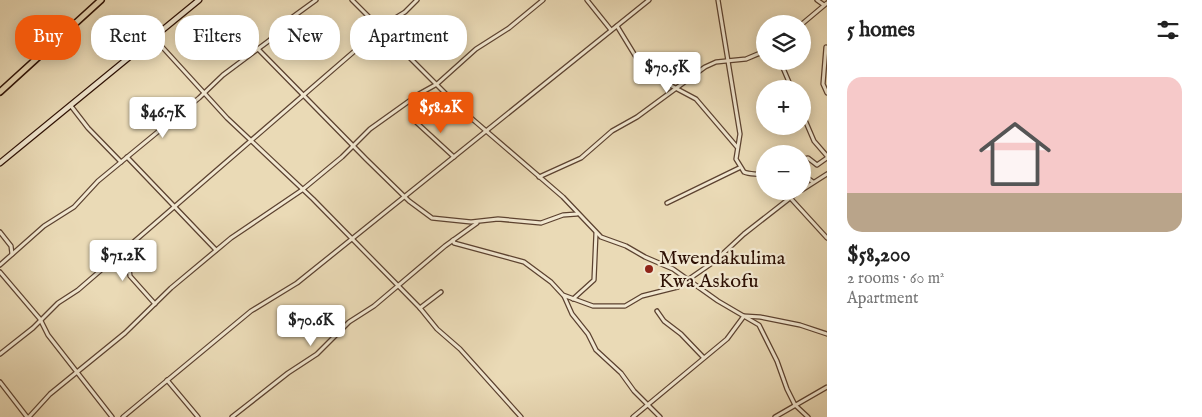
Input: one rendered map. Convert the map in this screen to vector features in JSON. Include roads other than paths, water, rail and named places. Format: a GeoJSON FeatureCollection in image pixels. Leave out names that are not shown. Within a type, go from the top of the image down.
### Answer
{"type":"FeatureCollection","features":[{"type":"Feature","properties":{"kind":"highway"},"geometry":{"type":"LineString","coordinates":[[0,92],[101,0]]}},
{"type":"Feature","properties":{"kind":"street"},"geometry":{"type":"LineString","coordinates":[[165,29],[199,0]]}},
{"type":"Feature","properties":{"kind":"street"},"geometry":{"type":"LineString","coordinates":[[259,48],[275,36],[283,24],[316,0]]}},
{"type":"Feature","properties":{"kind":"street"},"geometry":{"type":"LineString","coordinates":[[352,0],[368,15]]}},
{"type":"Feature","properties":{"kind":"street"},"geometry":{"type":"LineString","coordinates":[[400,15],[417,0]]}},
{"type":"Feature","properties":{"kind":"street"},"geometry":{"type":"LineString","coordinates":[[0,382],[28,417],[40,404],[125,333],[216,250],[302,190],[354,146],[370,129],[419,94],[437,84],[476,49],[509,28],[542,0]]}},
{"type":"Feature","properties":{"kind":"street"},"geometry":{"type":"LineString","coordinates":[[587,0],[612,30]]}},
{"type":"Feature","properties":{"kind":"street"},"geometry":{"type":"LineString","coordinates":[[123,417],[251,311],[281,294],[649,0]]}},
{"type":"Feature","properties":{"kind":"street"},"geometry":{"type":"LineString","coordinates":[[718,0],[740,134],[736,159],[739,168],[744,172],[751,175],[756,174]]}},
{"type":"Feature","properties":{"kind":"street"},"geometry":{"type":"LineString","coordinates":[[811,16],[825,4],[816,0]]}},
{"type":"Feature","properties":{"kind":"street"},"geometry":{"type":"LineString","coordinates":[[617,26],[639,62],[675,88],[696,99],[738,148]]}},
{"type":"Feature","properties":{"kind":"street"},"geometry":{"type":"LineString","coordinates":[[826,47],[823,84],[827,93]]}},
{"type":"Feature","properties":{"kind":"street"},"geometry":{"type":"LineString","coordinates":[[165,50],[250,141],[420,308],[437,329],[460,349],[521,417]]}},
{"type":"Feature","properties":{"kind":"street"},"geometry":{"type":"LineString","coordinates":[[259,50],[405,196],[432,218],[449,221],[498,219],[541,223],[563,215],[578,214]]}},
{"type":"Feature","properties":{"kind":"street"},"geometry":{"type":"LineString","coordinates":[[0,354],[14,340],[33,328],[58,303],[78,290],[119,252],[350,55]]}},
{"type":"Feature","properties":{"kind":"street"},"geometry":{"type":"LineString","coordinates":[[538,178],[581,158],[612,131],[637,117],[704,67],[716,62],[746,59],[756,55]]}},
{"type":"Feature","properties":{"kind":"street"},"geometry":{"type":"LineString","coordinates":[[0,163],[127,60]]}},
{"type":"Feature","properties":{"kind":"street"},"geometry":{"type":"LineString","coordinates":[[0,265],[44,225],[74,207],[121,162],[244,60]]}},
{"type":"Feature","properties":{"kind":"street"},"geometry":{"type":"LineString","coordinates":[[413,60],[485,130],[538,178],[563,196],[578,214],[604,239],[626,246],[645,257],[673,269],[718,301],[761,328],[777,361],[786,389],[796,405],[808,417]]}},
{"type":"Feature","properties":{"kind":"street"},"geometry":{"type":"LineString","coordinates":[[71,106],[88,128],[121,162]]}},
{"type":"Feature","properties":{"kind":"street"},"geometry":{"type":"LineString","coordinates":[[417,123],[454,157]]}},
{"type":"Feature","properties":{"kind":"street"},"geometry":{"type":"LineString","coordinates":[[811,134],[827,157],[817,164],[811,160]]}},
{"type":"Feature","properties":{"kind":"street"},"geometry":{"type":"LineString","coordinates":[[127,157],[216,250]]}},
{"type":"Feature","properties":{"kind":"street"},"geometry":{"type":"LineString","coordinates":[[667,203],[739,168]]}},
{"type":"Feature","properties":{"kind":"street"},"geometry":{"type":"LineString","coordinates":[[813,182],[827,174]]}},
{"type":"Feature","properties":{"kind":"street"},"geometry":{"type":"LineString","coordinates":[[689,279],[715,261],[744,234],[786,200]]}},
{"type":"Feature","properties":{"kind":"street"},"geometry":{"type":"LineString","coordinates":[[793,200],[827,238]]}},
{"type":"Feature","properties":{"kind":"street"},"geometry":{"type":"LineString","coordinates":[[232,417],[288,373],[318,354],[349,322],[398,287],[452,240],[480,221]]}},
{"type":"Feature","properties":{"kind":"street"},"geometry":{"type":"LineString","coordinates":[[0,232],[11,246],[12,254]]}},
{"type":"Feature","properties":{"kind":"street"},"geometry":{"type":"LineString","coordinates":[[572,299],[594,280],[596,232]]}},
{"type":"Feature","properties":{"kind":"street"},"geometry":{"type":"LineString","coordinates":[[452,240],[454,243],[487,250],[524,262],[551,282],[563,295],[572,314],[588,334],[596,350],[607,363],[621,373],[634,391],[660,417]]}},
{"type":"Feature","properties":{"kind":"street"},"geometry":{"type":"LineString","coordinates":[[119,252],[119,257],[129,267],[130,276],[155,304]]}},
{"type":"Feature","properties":{"kind":"street"},"geometry":{"type":"LineString","coordinates":[[0,272],[40,319],[48,335],[112,417]]}},
{"type":"Feature","properties":{"kind":"street"},"geometry":{"type":"LineString","coordinates":[[563,295],[593,306],[621,307],[642,296],[678,287]]}},
{"type":"Feature","properties":{"kind":"street"},"geometry":{"type":"LineString","coordinates":[[420,308],[441,292]]}},
{"type":"Feature","properties":{"kind":"street"},"geometry":{"type":"LineString","coordinates":[[657,311],[664,321],[681,334],[704,358]]}},
{"type":"Feature","properties":{"kind":"street"},"geometry":{"type":"LineString","coordinates":[[744,316],[760,317],[800,325],[827,334]]}},
{"type":"Feature","properties":{"kind":"street"},"geometry":{"type":"LineString","coordinates":[[633,417],[639,410],[649,405],[730,336],[744,316]]}},
{"type":"Feature","properties":{"kind":"street"},"geometry":{"type":"LineString","coordinates":[[167,380],[198,417]]}},
{"type":"Feature","properties":{"kind":"street"},"geometry":{"type":"LineString","coordinates":[[775,417],[827,387]]}},
{"type":"Feature","properties":{"kind":"place","name":"Mwendakulima Kwa Askofu"},"geometry":{"type":"Point","coordinates":[649,269]}}]}
